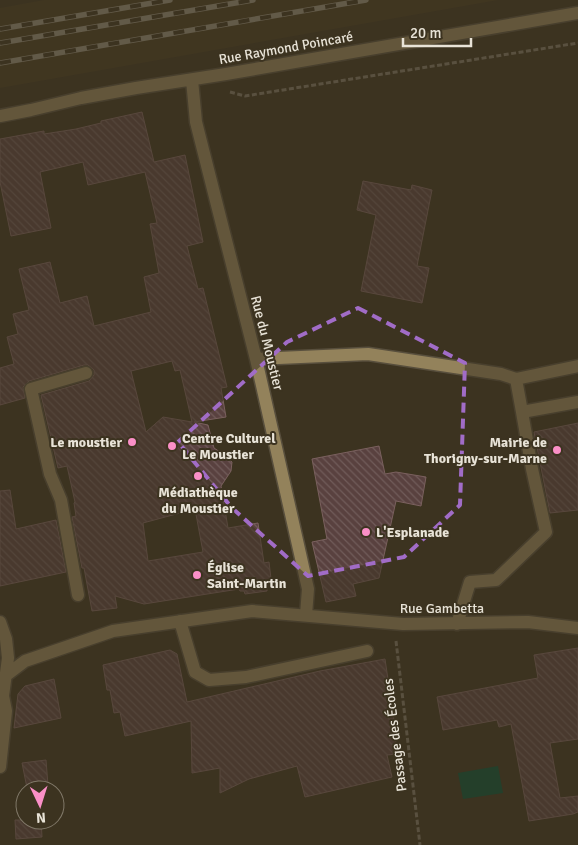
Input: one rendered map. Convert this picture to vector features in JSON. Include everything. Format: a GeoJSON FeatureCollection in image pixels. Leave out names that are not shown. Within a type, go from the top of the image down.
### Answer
{"type":"FeatureCollection","features":[{"type":"Feature","properties":{"kind":"street","name":"Rue Raymond Poincaré"},"geometry":{"type":"LineString","coordinates":[[0,116],[81,98],[578,13]]}},
{"type":"Feature","properties":{"kind":"street","name":"Rue du Moustier"},"geometry":{"type":"LineString","coordinates":[[192,80],[196,122],[256,359],[308,589],[306,615]]}},
{"type":"Feature","properties":{"kind":"street"},"geometry":{"type":"LineString","coordinates":[[256,359],[368,354],[501,374],[516,379],[578,366]]}},
{"type":"Feature","properties":{"kind":"street"},"geometry":{"type":"LineString","coordinates":[[78,595],[61,500],[50,474],[31,389],[86,373]]}},
{"type":"Feature","properties":{"kind":"street"},"geometry":{"type":"LineString","coordinates":[[457,624],[470,582],[496,580],[546,532],[532,469],[516,379]]}},
{"type":"Feature","properties":{"kind":"street"},"geometry":{"type":"LineString","coordinates":[[522,412],[578,402]]}},
{"type":"Feature","properties":{"kind":"street","name":"Rue Gambetta"},"geometry":{"type":"LineString","coordinates":[[3,677],[25,660],[113,631],[252,611],[394,623],[528,622],[578,628]]}},
{"type":"Feature","properties":{"kind":"street"},"geometry":{"type":"LineString","coordinates":[[180,621],[195,672],[210,680],[246,677],[367,651]]}},
{"type":"Feature","properties":{"kind":"street"},"geometry":{"type":"LineString","coordinates":[[0,622],[6,639],[8,658],[3,677],[3,696],[6,711],[0,767]]}},
{"type":"Feature","properties":{"kind":"path"},"geometry":{"type":"LineString","coordinates":[[227,91],[245,96],[578,43]]}},
{"type":"Feature","properties":{"kind":"path","name":"Passage des Écoles"},"geometry":{"type":"LineString","coordinates":[[394,623],[420,845]]}},
{"type":"Feature","properties":{"kind":"highlighted area"},"geometry":{"type":"Polygon","coordinates":[[[358,308],[465,363],[460,505],[404,557],[308,576],[232,508],[178,442],[287,342],[358,308]]]}},
{"type":"Feature","properties":{"kind":"shaded area"},"geometry":{"type":"Polygon","coordinates":[[[44,0],[498,0],[0,88],[0,8],[44,0]]]}},
{"type":"Feature","properties":{"kind":"green space"},"geometry":{"type":"Polygon","coordinates":[[[498,766],[503,793],[463,799],[458,773],[498,766]]]}},
{"type":"Feature","properties":{"kind":"building"},"geometry":{"type":"Polygon","coordinates":[[[142,112],[154,162],[185,155],[203,242],[187,246],[198,289],[203,288],[227,387],[221,388],[226,417],[194,422],[208,425],[214,448],[232,462],[231,471],[221,486],[228,528],[258,523],[264,563],[269,562],[272,587],[267,587],[267,591],[245,594],[244,591],[239,589],[144,604],[115,596],[117,608],[92,611],[72,517],[76,516],[75,502],[67,466],[58,468],[41,395],[89,381],[94,375],[94,370],[88,365],[84,365],[29,381],[23,387],[25,398],[0,405],[0,368],[14,364],[7,337],[18,334],[13,314],[29,310],[19,269],[50,262],[60,303],[87,296],[94,326],[151,312],[144,277],[159,273],[150,224],[157,223],[145,172],[88,185],[83,162],[40,172],[51,228],[11,236],[0,182],[0,139],[44,131],[44,134],[76,129],[101,123],[101,121],[142,112]],[[172,361],[131,371],[146,432],[163,417],[192,422],[180,370],[175,371],[172,361]],[[195,509],[143,523],[148,561],[203,552],[195,509]]]}},
{"type":"Feature","properties":{"kind":"building"},"geometry":{"type":"Polygon","coordinates":[[[363,181],[411,190],[412,185],[432,190],[417,266],[429,268],[422,303],[361,291],[376,215],[357,210],[363,181]]]}},
{"type":"Feature","properties":{"kind":"building","name":"Mairie de Thorigny-sur-Marne"},"geometry":{"type":"Polygon","coordinates":[[[578,423],[578,510],[550,513],[534,432],[578,423]]]}},
{"type":"Feature","properties":{"kind":"building"},"geometry":{"type":"Polygon","coordinates":[[[379,446],[385,474],[396,472],[426,477],[421,506],[396,501],[379,578],[353,584],[356,596],[326,602],[312,542],[327,539],[312,459],[379,446]]]}},
{"type":"Feature","properties":{"kind":"building"},"geometry":{"type":"Polygon","coordinates":[[[10,490],[16,529],[56,520],[66,572],[0,586],[0,491],[10,490]]]}},
{"type":"Feature","properties":{"kind":"building"},"geometry":{"type":"Polygon","coordinates":[[[578,648],[578,739],[550,743],[560,798],[578,796],[578,812],[529,821],[511,724],[499,727],[497,720],[443,730],[437,697],[538,678],[534,655],[578,648]]]}},
{"type":"Feature","properties":{"kind":"building"},"geometry":{"type":"Polygon","coordinates":[[[170,650],[177,654],[187,702],[320,671],[385,659],[397,754],[387,755],[392,777],[305,797],[297,766],[249,779],[220,793],[220,768],[192,773],[191,721],[125,736],[120,712],[114,713],[110,690],[107,690],[103,665],[170,650]]]}},
{"type":"Feature","properties":{"kind":"building"},"geometry":{"type":"Polygon","coordinates":[[[54,679],[61,718],[14,728],[18,694],[25,686],[54,679]]]}},
{"type":"Feature","properties":{"kind":"building"},"geometry":{"type":"Polygon","coordinates":[[[46,760],[48,780],[25,780],[22,763],[46,760]]]}},
{"type":"Feature","properties":{"kind":"building"},"geometry":{"type":"Polygon","coordinates":[[[16,830],[42,830],[42,837],[16,839],[16,830]]]}},
{"type":"Feature","properties":{"kind":"railway"},"geometry":{"type":"LineString","coordinates":[[0,29],[170,0]]}},
{"type":"Feature","properties":{"kind":"railway"},"geometry":{"type":"LineString","coordinates":[[0,43],[253,0]]}},
{"type":"Feature","properties":{"kind":"railway"},"geometry":{"type":"LineString","coordinates":[[0,63],[366,0]]}},
{"type":"Feature","properties":{"kind":"place","name":"Le moustier"},"geometry":{"type":"Point","coordinates":[132,442]}},
{"type":"Feature","properties":{"kind":"place","name":"Centre Culturel Le Moustier"},"geometry":{"type":"Point","coordinates":[172,446]}},
{"type":"Feature","properties":{"kind":"place","name":"Mairie de Thorigny-sur-Marne"},"geometry":{"type":"Point","coordinates":[557,450]}},
{"type":"Feature","properties":{"kind":"place","name":"Médiathèque du Moustier"},"geometry":{"type":"Point","coordinates":[198,476]}},
{"type":"Feature","properties":{"kind":"place","name":"L'Esplanade"},"geometry":{"type":"Point","coordinates":[366,532]}},
{"type":"Feature","properties":{"kind":"place","name":"Église Saint-Martin"},"geometry":{"type":"Point","coordinates":[197,575]}}]}
